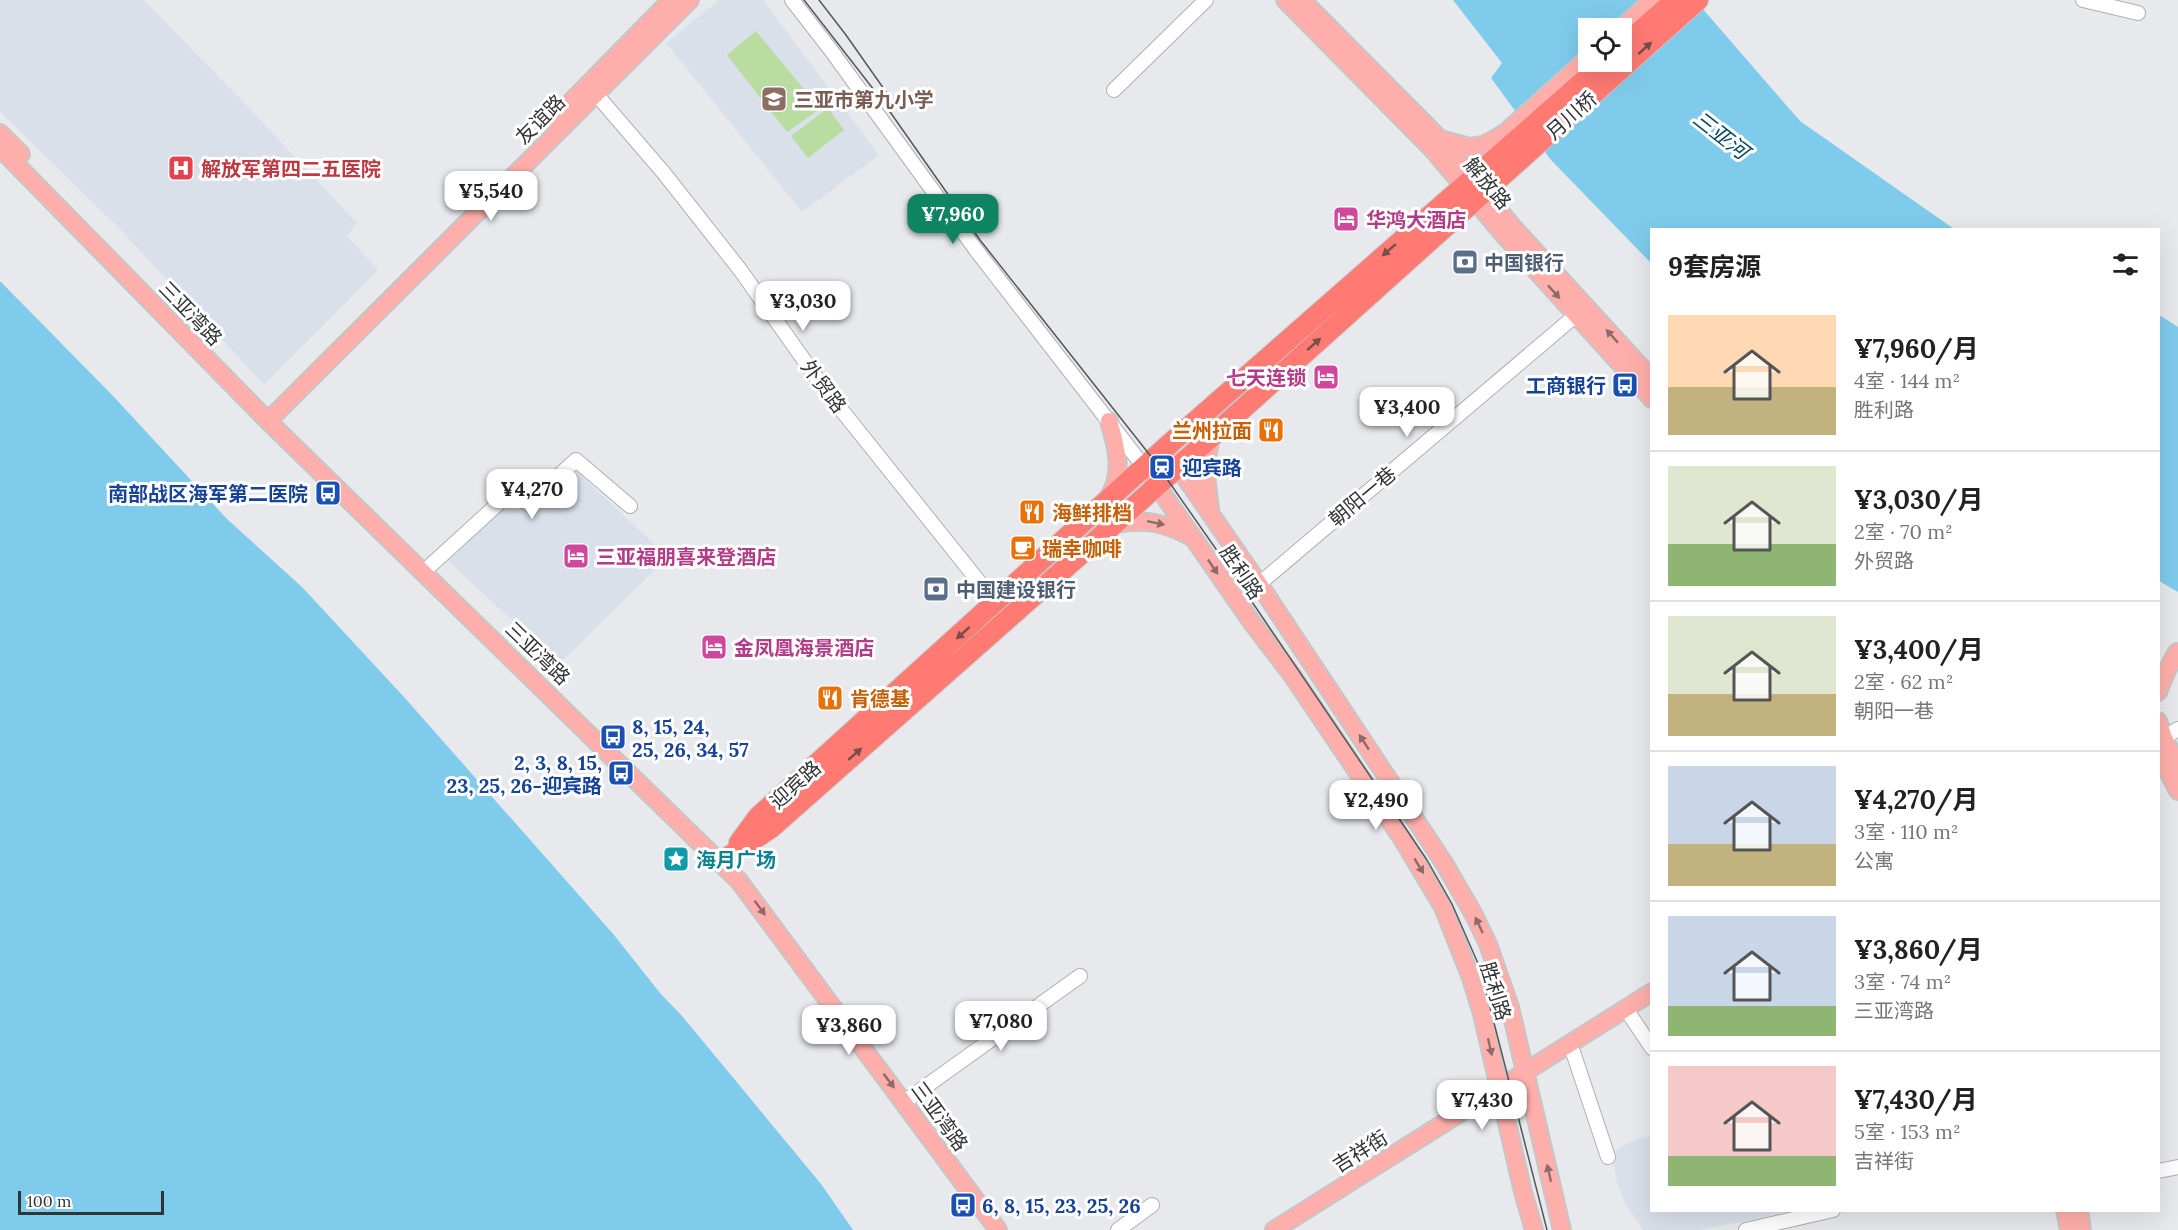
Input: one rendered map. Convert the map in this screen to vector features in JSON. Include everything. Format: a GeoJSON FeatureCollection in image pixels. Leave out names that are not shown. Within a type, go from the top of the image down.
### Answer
{"type":"FeatureCollection","features":[{"type":"Feature","properties":{"kind":"highway"},"geometry":{"type":"LineString","coordinates":[[1632,38],[1675,0]]}},
{"type":"Feature","properties":{"kind":"highway","name":"月川桥"},"geometry":{"type":"LineString","coordinates":[[1514,144],[1698,0]]}},
{"type":"Feature","properties":{"kind":"highway","name":"月川桥"},"geometry":{"type":"LineString","coordinates":[[1514,144],[1594,72]]}},
{"type":"Feature","properties":{"kind":"highway","name":"迎宾路"},"geometry":{"type":"LineString","coordinates":[[726,860],[771,828],[1157,486],[1473,189],[1514,144]]}},
{"type":"Feature","properties":{"kind":"highway","name":"迎宾路"},"geometry":{"type":"LineString","coordinates":[[726,860],[758,817],[1165,448],[1473,189]]}},
{"type":"Feature","properties":{"kind":"main road","name":"友谊路"},"geometry":{"type":"LineString","coordinates":[[268,413],[591,88],[671,0]]}},
{"type":"Feature","properties":{"kind":"main road","name":"友谊路"},"geometry":{"type":"LineString","coordinates":[[591,88],[690,0]]}},
{"type":"Feature","properties":{"kind":"main road","name":"解放路"},"geometry":{"type":"LineString","coordinates":[[1286,0],[1473,189],[1650,377]]}},
{"type":"Feature","properties":{"kind":"main road","name":"解放路"},"geometry":{"type":"LineString","coordinates":[[1302,0],[1440,139],[1473,189],[1575,316],[1650,397]]}},
{"type":"Feature","properties":{"kind":"main road"},"geometry":{"type":"LineString","coordinates":[[1632,18],[1653,0]]}},
{"type":"Feature","properties":{"kind":"main road"},"geometry":{"type":"LineString","coordinates":[[1440,139],[1469,147],[1514,144],[1578,70]]}},
{"type":"Feature","properties":{"kind":"main road","name":"三亚湾路"},"geometry":{"type":"LineString","coordinates":[[0,133],[268,413],[431,566],[726,860],[998,1230]]}},
{"type":"Feature","properties":{"kind":"main road","name":"三亚湾路"},"geometry":{"type":"LineString","coordinates":[[0,148],[726,860]]}},
{"type":"Feature","properties":{"kind":"main road"},"geometry":{"type":"LineString","coordinates":[[1105,503],[1112,492],[1119,465],[1109,421]]}},
{"type":"Feature","properties":{"kind":"main road"},"geometry":{"type":"LineString","coordinates":[[1211,436],[1206,456],[1205,478],[1212,516]]}},
{"type":"Feature","properties":{"kind":"main road","name":"胜利路"},"geometry":{"type":"LineString","coordinates":[[1165,448],[1259,584],[1461,891],[1488,945],[1510,1007],[1562,1230]]}},
{"type":"Feature","properties":{"kind":"main road","name":"胜利路"},"geometry":{"type":"LineString","coordinates":[[1144,468],[1248,617],[1293,675],[1403,840],[1443,907],[1471,978],[1534,1230]]}},
{"type":"Feature","properties":{"kind":"main road"},"geometry":{"type":"LineString","coordinates":[[1115,524],[1149,521],[1164,524],[1194,538]]}},
{"type":"Feature","properties":{"kind":"main road"},"geometry":{"type":"LineString","coordinates":[[2160,688],[2177,651]]}},
{"type":"Feature","properties":{"kind":"main road"},"geometry":{"type":"LineString","coordinates":[[2161,745],[2178,768]]}},
{"type":"Feature","properties":{"kind":"main road"},"geometry":{"type":"LineString","coordinates":[[2161,745],[2178,791]]}},
{"type":"Feature","properties":{"kind":"main road","name":"吉祥街"},"geometry":{"type":"LineString","coordinates":[[1274,1230],[1500,1093],[1650,993]]}},
{"type":"Feature","properties":{"kind":"main road","name":"吉祥街"},"geometry":{"type":"LineString","coordinates":[[1527,1076],[1573,1052],[1650,1003]]}},
{"type":"Feature","properties":{"kind":"main road","name":"吉祥街"},"geometry":{"type":"LineString","coordinates":[[1294,1230],[1500,1093]]}},
{"type":"Feature","properties":{"kind":"main road"},"geometry":{"type":"LineString","coordinates":[[2065,1212],[2069,1230]]}},
{"type":"Feature","properties":{"kind":"main road"},"geometry":{"type":"LineString","coordinates":[[2079,1212],[2082,1230]]}},
{"type":"Feature","properties":{"kind":"street","name":"胜利路"},"geometry":{"type":"LineString","coordinates":[[792,0],[976,250],[1144,468]]}},
{"type":"Feature","properties":{"kind":"street"},"geometry":{"type":"LineString","coordinates":[[1114,90],[1206,0]]}},
{"type":"Feature","properties":{"kind":"street"},"geometry":{"type":"LineString","coordinates":[[2083,0],[2138,13]]}},
{"type":"Feature","properties":{"kind":"street","name":"外贸路"},"geometry":{"type":"LineString","coordinates":[[591,88],[663,172],[741,271],[823,387],[996,603]]}},
{"type":"Feature","properties":{"kind":"street","name":"朝阳一巷"},"geometry":{"type":"LineString","coordinates":[[1259,584],[1575,316]]}},
{"type":"Feature","properties":{"kind":"street"},"geometry":{"type":"LineString","coordinates":[[431,566],[511,492],[528,504],[576,460],[630,506]]}},
{"type":"Feature","properties":{"kind":"street"},"geometry":{"type":"LineString","coordinates":[[2160,663],[2177,651]]}},
{"type":"Feature","properties":{"kind":"street"},"geometry":{"type":"LineString","coordinates":[[2161,745],[2178,729]]}},
{"type":"Feature","properties":{"kind":"street"},"geometry":{"type":"LineString","coordinates":[[904,1102],[1080,976]]}},
{"type":"Feature","properties":{"kind":"street"},"geometry":{"type":"LineString","coordinates":[[1630,1015],[1650,1045]]}},
{"type":"Feature","properties":{"kind":"street"},"geometry":{"type":"LineString","coordinates":[[1573,1052],[1608,1157]]}},
{"type":"Feature","properties":{"kind":"street"},"geometry":{"type":"LineString","coordinates":[[2160,1171],[2178,1167]]}},
{"type":"Feature","properties":{"kind":"street"},"geometry":{"type":"LineString","coordinates":[[1119,1230],[1152,1205]]}},
{"type":"Feature","properties":{"kind":"street"},"geometry":{"type":"LineString","coordinates":[[1746,1230],[1824,1212]]}},
{"type":"Feature","properties":{"kind":"shaded area","name":"解放军第四二五医院"},"geometry":{"type":"Polygon","coordinates":[[[0,0],[144,0],[357,223],[347,236],[378,270],[264,385],[120,229],[0,112],[0,0]]]}},
{"type":"Feature","properties":{"kind":"shaded area","name":"三亚市第九小学"},"geometry":{"type":"Polygon","coordinates":[[[719,0],[763,0],[879,155],[802,212],[666,43],[719,0]]]}},
{"type":"Feature","properties":{"kind":"shaded area","name":"三亚福朋喜来登酒店"},"geometry":{"type":"Polygon","coordinates":[[[577,472],[668,557],[559,664],[448,561],[502,509],[533,513],[548,503],[577,472]]]}},
{"type":"Feature","properties":{"kind":"shaded area"},"geometry":{"type":"Polygon","coordinates":[[[1650,1136],[1650,1212],[1790,1212],[1700,1230],[1643,1230],[1624,1202],[1616,1179],[1614,1163],[1617,1149],[1630,1142],[1650,1136]]]}},
{"type":"Feature","properties":{"kind":"green space"},"geometry":{"type":"Polygon","coordinates":[[[756,31],[820,109],[787,132],[727,55],[756,31]]]}},
{"type":"Feature","properties":{"kind":"green space"},"geometry":{"type":"Polygon","coordinates":[[[828,108],[844,130],[808,158],[791,136],[828,108]]]}},
{"type":"Feature","properties":{"kind":"water","name":"三亚河"},"geometry":{"type":"Polygon","coordinates":[[[1453,0],[1695,0],[1800,121],[1953,228],[1650,228],[1650,262],[1551,160],[1491,78],[1502,63],[1453,0]]]}},
{"type":"Feature","properties":{"kind":"water"},"geometry":{"type":"Polygon","coordinates":[[[0,281],[114,397],[226,518],[302,587],[404,697],[614,935],[821,1184],[853,1230],[0,1230],[0,281]]]}},
{"type":"Feature","properties":{"kind":"water"},"geometry":{"type":"Polygon","coordinates":[[[2160,316],[2178,327],[2178,592],[2160,582],[2160,316]]]}},
{"type":"Feature","properties":{"kind":"tram line"},"geometry":{"type":"LineString","coordinates":[[804,0],[881,99],[980,240],[1153,459],[1427,860],[1452,904],[1480,968],[1547,1230]]}},
{"type":"Feature","properties":{"kind":"tram line"},"geometry":{"type":"LineString","coordinates":[[819,0],[891,99]]}},
{"type":"Feature","properties":{"kind":"place","name":"三亚市第九小学"},"geometry":{"type":"Point","coordinates":[774,99]}},
{"type":"Feature","properties":{"kind":"place","name":"解放军第四二五医院"},"geometry":{"type":"Point","coordinates":[181,168]}},
{"type":"Feature","properties":{"kind":"place","name":"华鸿大酒店"},"geometry":{"type":"Point","coordinates":[1346,219]}},
{"type":"Feature","properties":{"kind":"place","name":"中国银行"},"geometry":{"type":"Point","coordinates":[1465,262]}},
{"type":"Feature","properties":{"kind":"place","name":"七天连锁"},"geometry":{"type":"Point","coordinates":[1326,377]}},
{"type":"Feature","properties":{"kind":"place","name":"工商银行"},"geometry":{"type":"Point","coordinates":[1625,385]}},
{"type":"Feature","properties":{"kind":"place","name":"兰州拉面"},"geometry":{"type":"Point","coordinates":[1271,430]}},
{"type":"Feature","properties":{"kind":"place","name":"迎宾路"},"geometry":{"type":"Point","coordinates":[1162,467]}},
{"type":"Feature","properties":{"kind":"place","name":"南部战区海军第二医院"},"geometry":{"type":"Point","coordinates":[328,493]}},
{"type":"Feature","properties":{"kind":"place","name":"海鲜排档"},"geometry":{"type":"Point","coordinates":[1032,512]}},
{"type":"Feature","properties":{"kind":"place","name":"瑞幸咖啡"},"geometry":{"type":"Point","coordinates":[1023,548]}},
{"type":"Feature","properties":{"kind":"place","name":"三亚福朋喜来登酒店"},"geometry":{"type":"Point","coordinates":[576,556]}},
{"type":"Feature","properties":{"kind":"place","name":"中国建设银行"},"geometry":{"type":"Point","coordinates":[936,589]}},
{"type":"Feature","properties":{"kind":"place","name":"金凤凰海景酒店"},"geometry":{"type":"Point","coordinates":[714,647]}},
{"type":"Feature","properties":{"kind":"place","name":"肯德基"},"geometry":{"type":"Point","coordinates":[830,698]}},
{"type":"Feature","properties":{"kind":"place","name":"8, 15, 24, 25, 26, 34, 57"},"geometry":{"type":"Point","coordinates":[613,737]}},
{"type":"Feature","properties":{"kind":"place","name":"2, 3, 8, 15, 23, 25, 26-迎宾路"},"geometry":{"type":"Point","coordinates":[621,773]}},
{"type":"Feature","properties":{"kind":"place","name":"海月广场"},"geometry":{"type":"Point","coordinates":[676,859]}},
{"type":"Feature","properties":{"kind":"place","name":"6, 8, 15, 23, 25, 26"},"geometry":{"type":"Point","coordinates":[963,1205]}}]}
